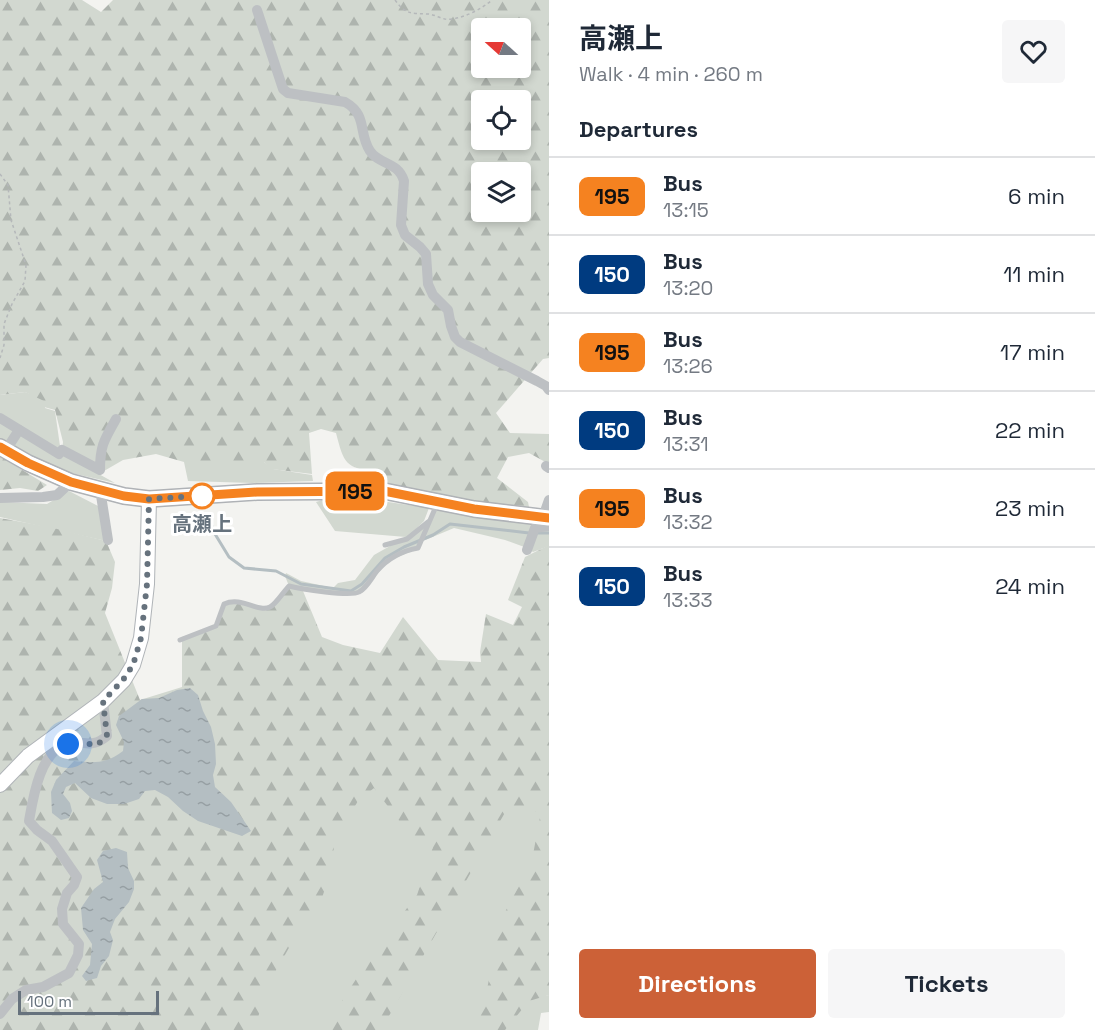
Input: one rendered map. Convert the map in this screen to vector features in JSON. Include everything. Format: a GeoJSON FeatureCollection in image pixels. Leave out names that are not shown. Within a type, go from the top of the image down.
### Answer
{"type":"FeatureCollection","features":[{"type":"Feature","properties":{"kind":"main road"},"geometry":{"type":"LineString","coordinates":[[3,449],[71,482],[124,496],[149,499],[257,492],[384,491],[542,525]]}},
{"type":"Feature","properties":{"kind":"street"},"geometry":{"type":"LineString","coordinates":[[257,10],[283,89],[288,93],[345,102],[353,106],[359,114],[370,151],[402,174],[404,181],[401,225],[405,235],[426,254],[428,284],[433,295],[448,310],[455,337],[460,342],[546,386],[549,390]]}},
{"type":"Feature","properties":{"kind":"street"},"geometry":{"type":"LineString","coordinates":[[0,418],[58,454],[62,450],[100,470],[100,453],[116,419]]}},
{"type":"Feature","properties":{"kind":"street"},"geometry":{"type":"LineString","coordinates":[[3,449],[19,430]]}},
{"type":"Feature","properties":{"kind":"street"},"geometry":{"type":"LineString","coordinates":[[0,498],[57,495],[71,482]]}},
{"type":"Feature","properties":{"kind":"street"},"geometry":{"type":"LineString","coordinates":[[100,489],[108,540]]}},
{"type":"Feature","properties":{"kind":"street"},"geometry":{"type":"LineString","coordinates":[[0,785],[28,756],[103,701],[123,680],[133,665],[141,638],[147,584],[149,499]]}},
{"type":"Feature","properties":{"kind":"street"},"geometry":{"type":"LineString","coordinates":[[527,550],[542,525],[549,500]]}},
{"type":"Feature","properties":{"kind":"street"},"geometry":{"type":"LineString","coordinates":[[0,1014],[12,999],[26,990],[43,987],[69,973],[78,955],[79,944],[63,924],[62,909],[67,893],[77,877],[52,841],[37,830],[29,820],[33,796],[44,764],[57,750],[68,744],[98,744],[107,736],[103,701]]}},
{"type":"Feature","properties":{"kind":"lane"},"geometry":{"type":"LineString","coordinates":[[180,640],[216,626],[224,604],[230,601],[248,603],[261,609],[271,607],[289,586],[352,595],[360,592],[390,559],[406,550],[418,548],[438,502]]}},
{"type":"Feature","properties":{"kind":"lane"},"geometry":{"type":"LineString","coordinates":[[385,545],[407,539],[429,521]]}},
{"type":"Feature","properties":{"kind":"path"},"geometry":{"type":"LineString","coordinates":[[395,0],[402,9],[409,13],[431,14],[447,19],[464,15],[485,6],[492,0]]}},
{"type":"Feature","properties":{"kind":"path"},"geometry":{"type":"LineString","coordinates":[[0,174],[8,185],[11,219],[26,265],[25,281],[4,324],[4,345],[0,358]]}},
{"type":"Feature","properties":{"kind":"green space"},"geometry":{"type":"Polygon","coordinates":[[[0,0],[82,0],[101,12],[113,0],[549,0],[549,358],[543,359],[496,413],[510,433],[549,434],[549,464],[529,453],[508,457],[497,478],[528,502],[529,507],[492,505],[377,484],[377,473],[352,466],[344,458],[336,433],[321,429],[309,433],[312,474],[271,469],[264,462],[240,465],[184,462],[156,454],[123,460],[104,471],[62,450],[63,442],[55,410],[44,407],[44,401],[25,392],[0,395],[0,0]]]}},
{"type":"Feature","properties":{"kind":"green space"},"geometry":{"type":"Polygon","coordinates":[[[25,392],[45,399],[45,408],[55,411],[61,453],[115,483],[67,472],[0,439],[0,395],[25,392]]]}},
{"type":"Feature","properties":{"kind":"green space"},"geometry":{"type":"Polygon","coordinates":[[[0,454],[47,485],[38,491],[20,488],[0,490],[0,454]]]}},
{"type":"Feature","properties":{"kind":"green space"},"geometry":{"type":"Polygon","coordinates":[[[184,462],[264,462],[273,469],[312,475],[313,481],[252,483],[188,481],[184,462]]]}},
{"type":"Feature","properties":{"kind":"green space"},"geometry":{"type":"Polygon","coordinates":[[[69,491],[100,507],[106,541],[0,517],[0,502],[47,504],[69,491]]]}},
{"type":"Feature","properties":{"kind":"green space"},"geometry":{"type":"Polygon","coordinates":[[[354,497],[429,508],[424,521],[414,531],[430,520],[436,505],[549,525],[549,546],[533,552],[505,540],[454,528],[423,541],[417,549],[388,561],[362,593],[289,586],[286,573],[301,581],[333,588],[338,583],[355,580],[374,555],[406,537],[335,531],[316,502],[354,497]]]}},
{"type":"Feature","properties":{"kind":"green space"},"geometry":{"type":"Polygon","coordinates":[[[0,518],[106,541],[115,562],[112,588],[105,613],[140,700],[182,687],[182,637],[216,626],[224,604],[230,602],[255,608],[267,608],[288,585],[303,591],[322,637],[343,645],[380,653],[403,617],[438,660],[481,662],[480,652],[486,614],[513,625],[522,607],[508,600],[525,557],[549,545],[549,995],[529,1001],[505,1030],[475,1030],[485,999],[501,920],[532,860],[541,812],[507,809],[381,1030],[323,1030],[375,950],[417,895],[433,847],[409,834],[374,788],[358,801],[335,839],[331,870],[321,901],[290,946],[265,990],[255,1030],[0,1030],[0,518]]]}},
{"type":"Feature","properties":{"kind":"green space"},"geometry":{"type":"Polygon","coordinates":[[[361,760],[549,796],[549,960],[544,996],[549,995],[549,1012],[541,1013],[538,1030],[207,1030],[361,760]]]}},
{"type":"Feature","properties":{"kind":"water"},"geometry":{"type":"Polygon","coordinates":[[[190,688],[198,695],[211,727],[215,744],[216,764],[213,775],[215,787],[231,802],[251,831],[242,836],[198,821],[168,797],[155,790],[145,791],[139,799],[124,804],[107,804],[91,798],[75,783],[66,787],[63,794],[70,803],[72,811],[69,818],[61,820],[52,813],[51,792],[56,780],[74,761],[100,762],[123,751],[124,742],[116,725],[119,716],[142,699],[159,698],[177,690],[190,688]]]}},
{"type":"Feature","properties":{"kind":"water"},"geometry":{"type":"Polygon","coordinates":[[[116,848],[127,852],[128,868],[134,881],[134,889],[129,902],[115,919],[110,932],[113,940],[109,956],[101,966],[97,978],[86,981],[82,976],[90,965],[92,944],[83,930],[81,908],[94,889],[103,882],[97,860],[103,851],[116,848]]]}},
{"type":"Feature","properties":{"kind":"waterway"},"geometry":{"type":"LineString","coordinates":[[208,516],[215,534],[229,557],[244,568],[276,571],[301,584],[351,591],[362,584],[385,558],[433,535],[450,524],[529,533]]}},
{"type":"Feature","properties":{"kind":"waterway"},"geometry":{"type":"LineString","coordinates":[[535,533],[549,533]]}},
{"type":"Feature","properties":{"kind":"bus line","name":"195"},"geometry":{"type":"LineString","coordinates":[[0,447],[28,463],[71,482],[124,496],[149,499],[257,492],[384,491],[474,509],[549,518]]}},
{"type":"Feature","properties":{"kind":"place","name":"高瀬上"},"geometry":{"type":"Point","coordinates":[202,496]}},
{"type":"Feature","properties":{"kind":"route"},"geometry":{"type":"LineString","coordinates":[[68,744],[98,744],[107,736],[103,701],[123,680],[133,665],[141,638],[147,584],[149,499],[212,495],[202,496]]}}]}
